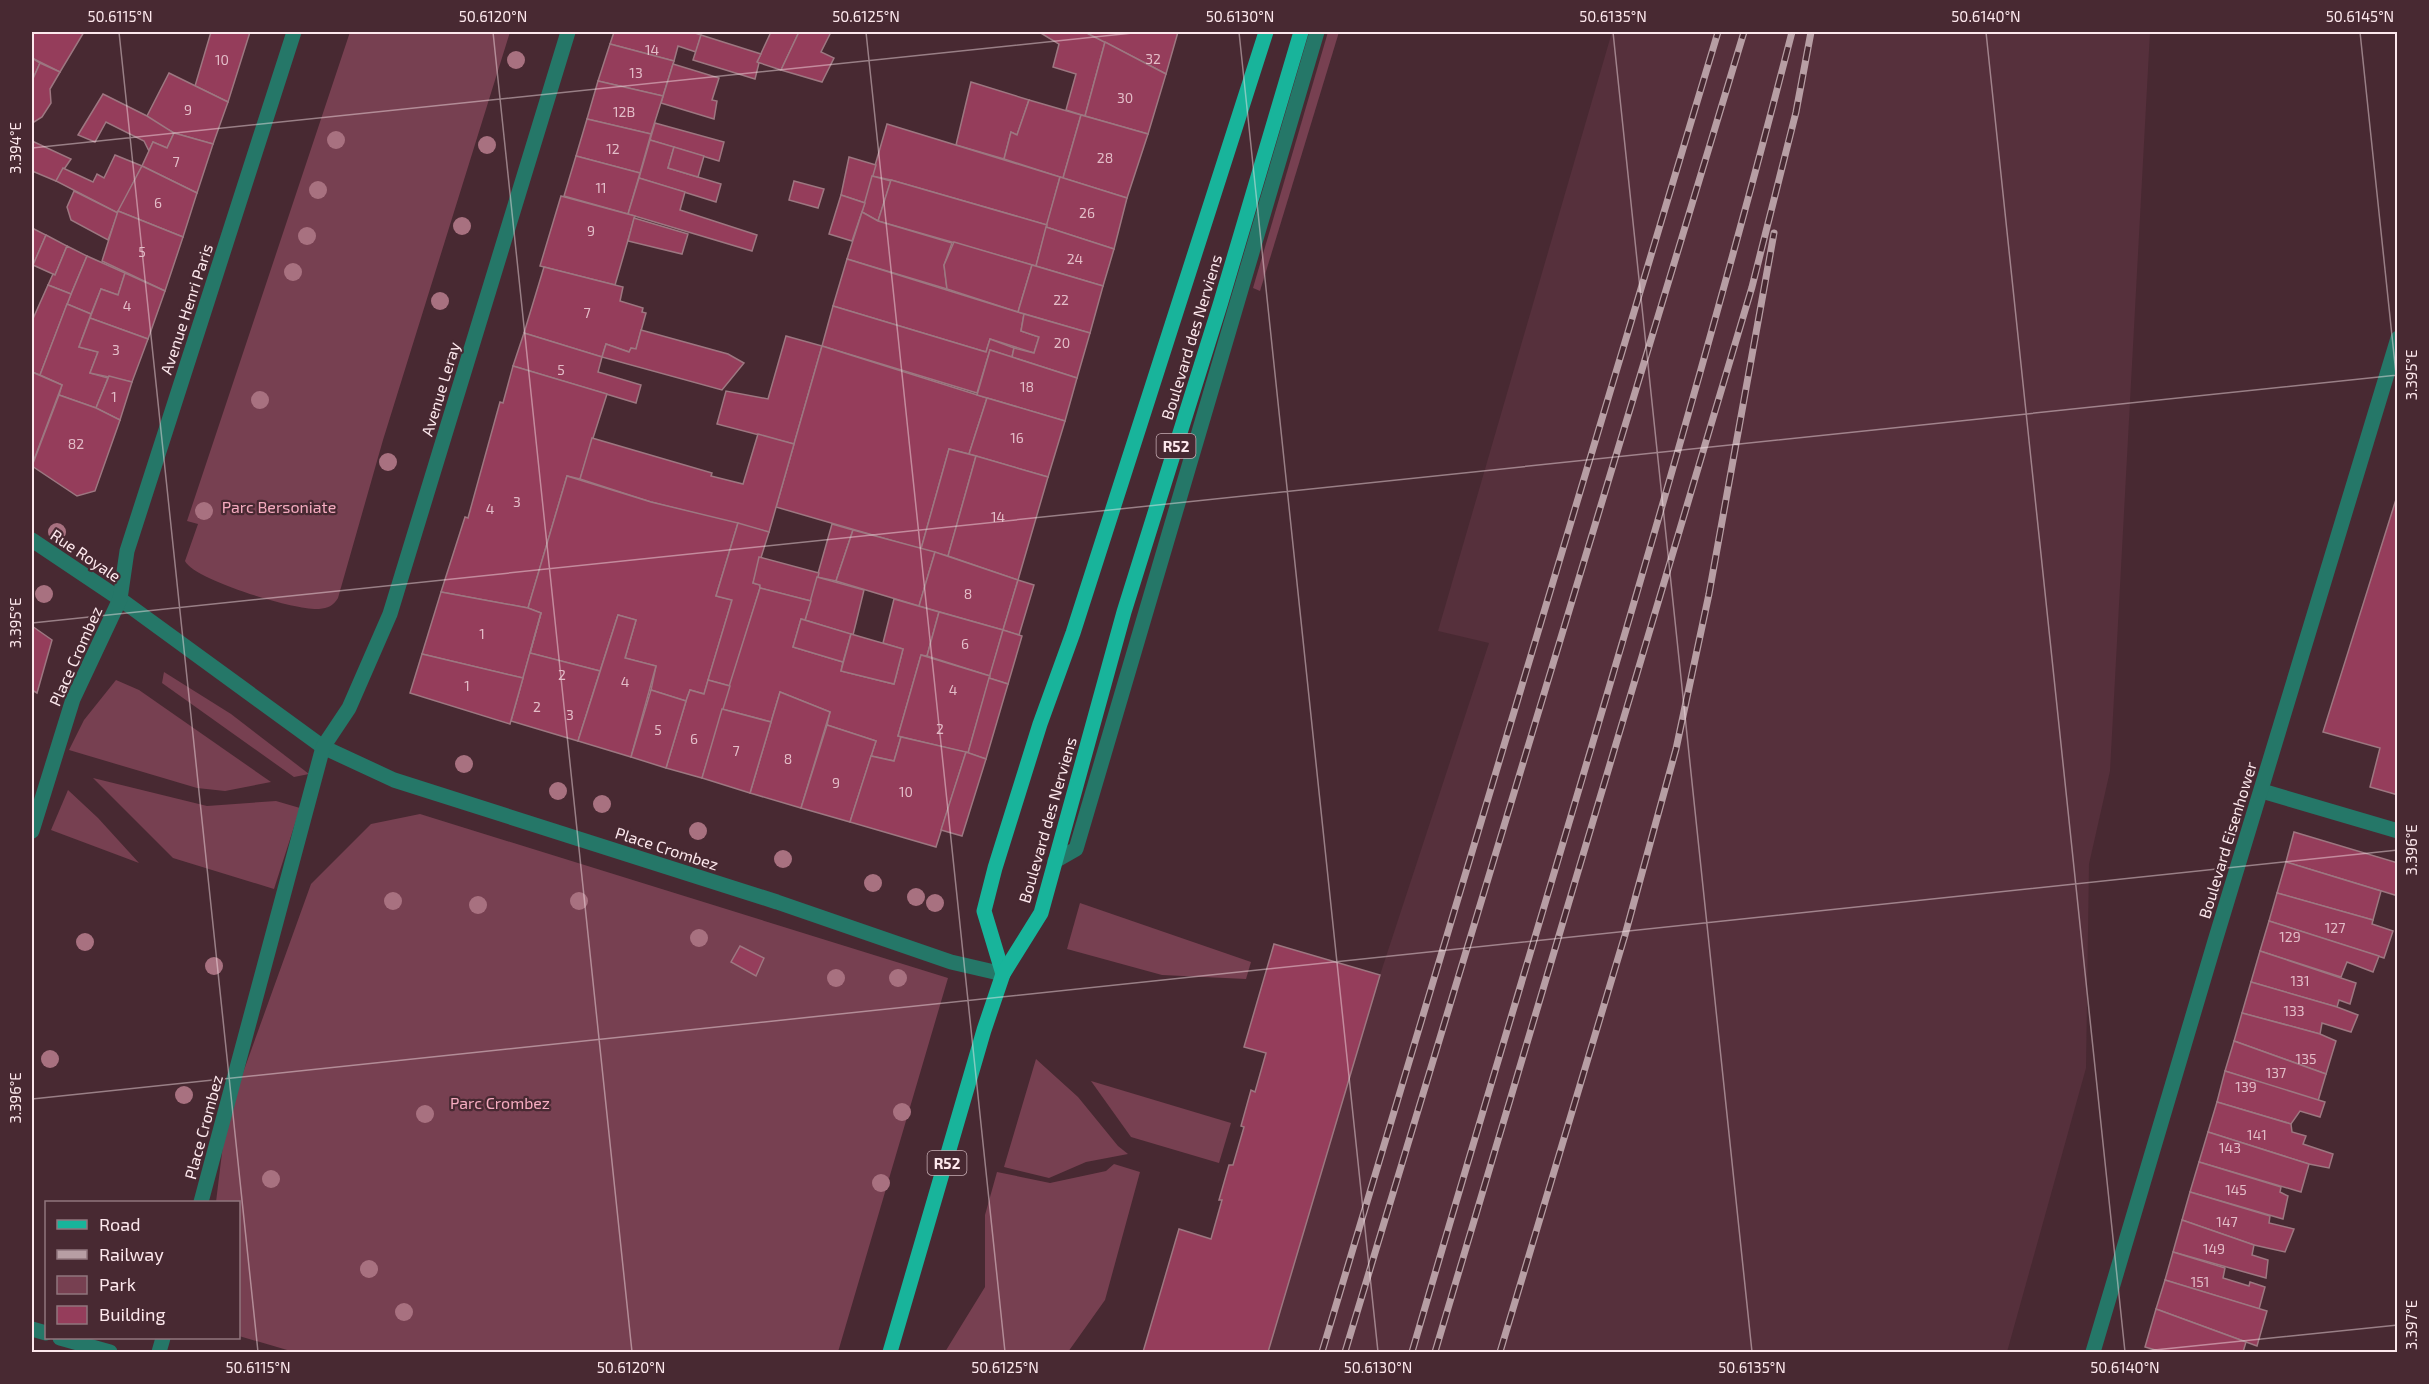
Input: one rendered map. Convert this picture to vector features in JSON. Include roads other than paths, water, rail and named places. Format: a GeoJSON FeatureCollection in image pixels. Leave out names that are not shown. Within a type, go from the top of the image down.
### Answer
{"type":"FeatureCollection","features":[{"type":"Feature","properties":{"kind":"main road","name":"Boulevard des Nerviens"},"geometry":{"type":"LineString","coordinates":[[1003,974],[984,911],[995,868],[1266,32]]}},
{"type":"Feature","properties":{"kind":"main road","name":"Boulevard des Nerviens"},"geometry":{"type":"LineString","coordinates":[[1003,974],[1041,913],[1124,612],[1220,304],[1301,32]]}},
{"type":"Feature","properties":{"kind":"main road","name":"R52"},"geometry":{"type":"LineString","coordinates":[[890,1353],[984,1030],[1003,974]]}},
{"type":"Feature","properties":{"kind":"street","name":"Avenue Henri Paris"},"geometry":{"type":"LineString","coordinates":[[120,599],[127,551],[294,32]]}},
{"type":"Feature","properties":{"kind":"street","name":"Avenue Leray"},"geometry":{"type":"LineString","coordinates":[[323,747],[349,708],[390,614],[568,32]]}},
{"type":"Feature","properties":{"kind":"street"},"geometry":{"type":"LineString","coordinates":[[1055,861],[1076,849],[1317,32]]}},
{"type":"Feature","properties":{"kind":"street","name":"Boulevard Eisenhower"},"geometry":{"type":"LineString","coordinates":[[2093,1353],[2397,338]]}},
{"type":"Feature","properties":{"kind":"street","name":"Rue Royale"},"geometry":{"type":"LineString","coordinates":[[32,540],[120,599]]}},
{"type":"Feature","properties":{"kind":"street","name":"Place Crombez"},"geometry":{"type":"LineString","coordinates":[[32,831],[73,699],[120,599],[323,747],[394,780],[777,902],[951,962],[1003,974]]}},
{"type":"Feature","properties":{"kind":"street","name":"Place Crombez"},"geometry":{"type":"LineString","coordinates":[[202,1201],[323,747]]}},
{"type":"Feature","properties":{"kind":"street"},"geometry":{"type":"LineString","coordinates":[[2262,791],[2397,831]]}},
{"type":"Feature","properties":{"kind":"street"},"geometry":{"type":"LineString","coordinates":[[63,1339],[110,1353]]}},
{"type":"Feature","properties":{"kind":"railway"},"geometry":{"type":"LineString","coordinates":[[1322,1352],[1718,32]]}},
{"type":"Feature","properties":{"kind":"railway"},"geometry":{"type":"LineString","coordinates":[[1345,1352],[1744,32]]}},
{"type":"Feature","properties":{"kind":"railway"},"geometry":{"type":"LineString","coordinates":[[1412,1352],[1703,364],[1792,32]]}},
{"type":"Feature","properties":{"kind":"railway"},"geometry":{"type":"LineString","coordinates":[[1435,1352],[1752,287],[1796,112],[1811,32]]}},
{"type":"Feature","properties":{"kind":"railway"},"geometry":{"type":"LineString","coordinates":[[1500,1352],[1625,935],[1676,749],[1709,594],[1774,233]]}},
{"type":"Feature","properties":{"kind":"park label","name":"Parc Bersoniate"},"geometry":{"type":"Point","coordinates":[279,506]}},
{"type":"Feature","properties":{"kind":"park label","name":"Parc Crombez"},"geometry":{"type":"Point","coordinates":[500,1102]}}]}
